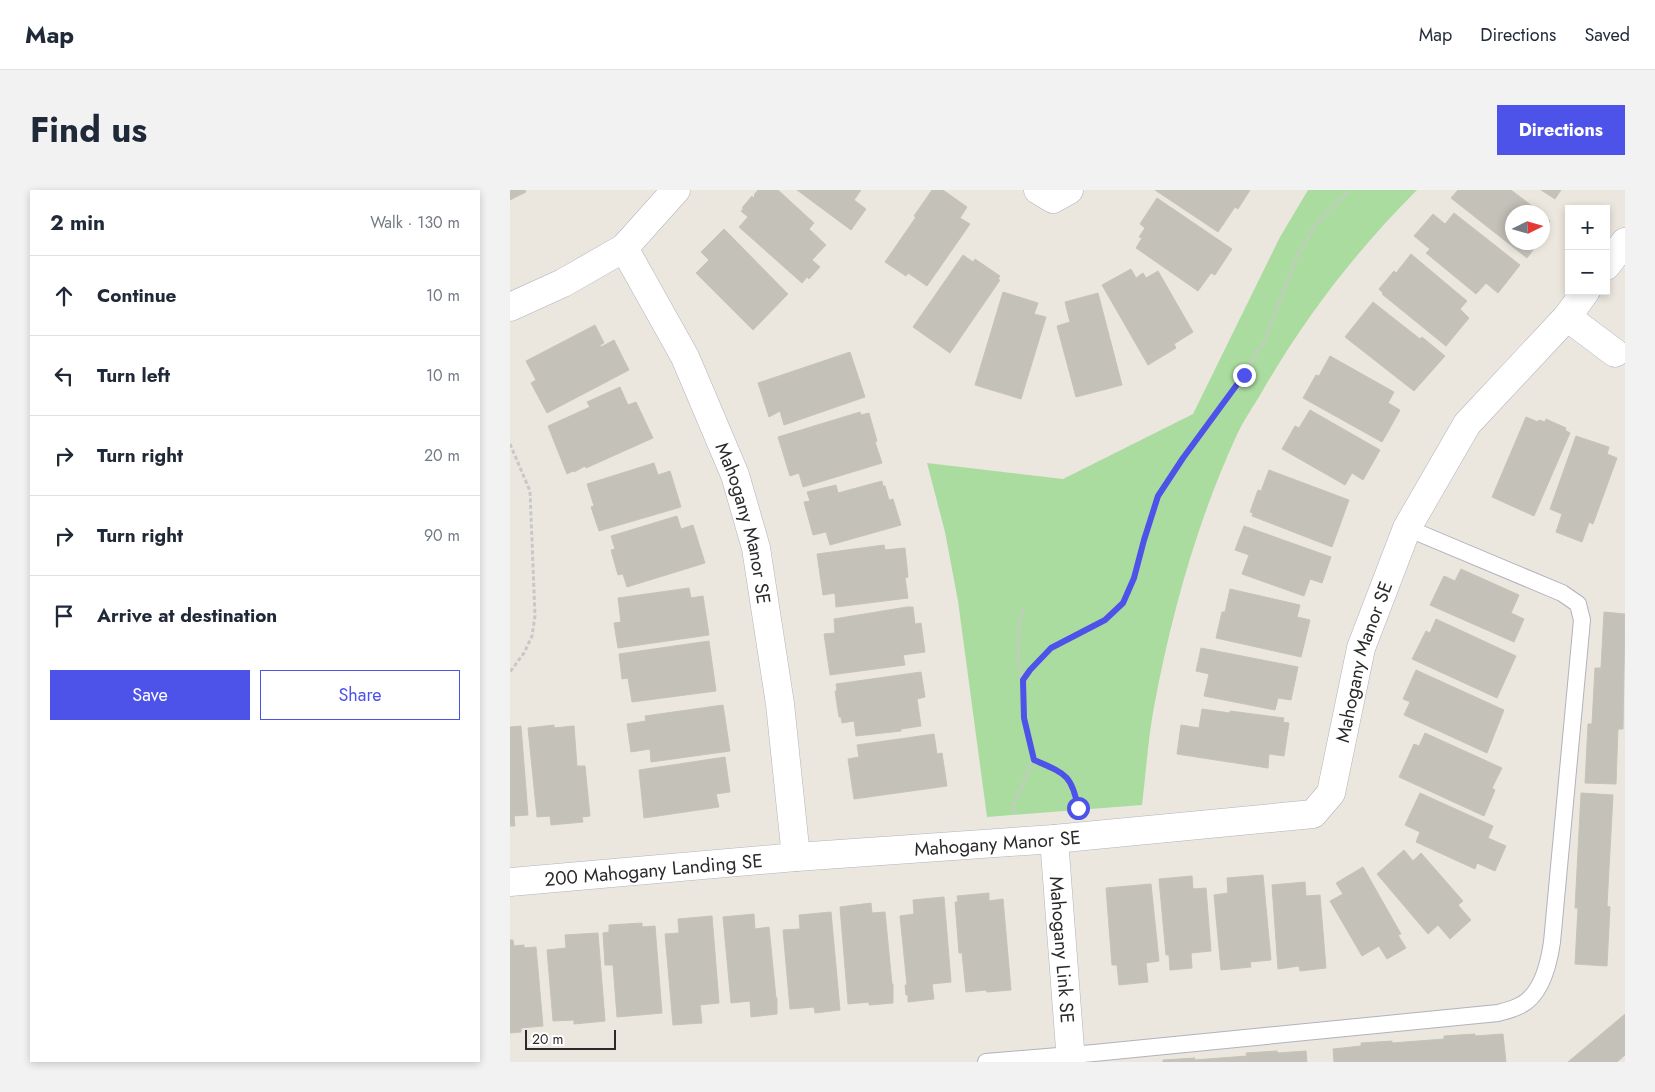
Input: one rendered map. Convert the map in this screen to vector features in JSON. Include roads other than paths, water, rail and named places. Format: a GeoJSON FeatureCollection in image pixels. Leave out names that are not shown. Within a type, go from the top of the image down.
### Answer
{"type":"FeatureCollection","features":[{"type":"Feature","properties":{"kind":"street"},"geometry":{"type":"LineString","coordinates":[[510,307],[563,283],[624,248],[676,190]]}},
{"type":"Feature","properties":{"kind":"street"},"geometry":{"type":"LineString","coordinates":[[1038,190],[1054,199],[1069,190]]}},
{"type":"Feature","properties":{"kind":"street"},"geometry":{"type":"LineString","coordinates":[[1610,261],[1625,242]]}},
{"type":"Feature","properties":{"kind":"street","name":"Mahogany Manor SE"},"geometry":{"type":"LineString","coordinates":[[624,248],[685,357],[735,476],[756,548],[780,704],[796,857],[1054,839],[1313,814],[1331,793],[1361,648],[1407,528],[1467,424],[1566,317],[1583,295]]}},
{"type":"Feature","properties":{"kind":"street"},"geometry":{"type":"LineString","coordinates":[[1566,317],[1615,353]]}},
{"type":"Feature","properties":{"kind":"street","name":"Mahogany Link SE"},"geometry":{"type":"LineString","coordinates":[[1054,839],[1070,1059]]}},
{"type":"Feature","properties":{"kind":"street","name":"200 Mahogany Landing SE"},"geometry":{"type":"LineString","coordinates":[[510,882],[796,857]]}},
{"type":"Feature","properties":{"kind":"lane"},"geometry":{"type":"LineString","coordinates":[[986,1062],[1070,1059],[1498,1013],[1523,1005],[1537,990],[1548,968],[1552,942],[1582,620],[1578,604],[1562,594],[1407,528]]}}]}
